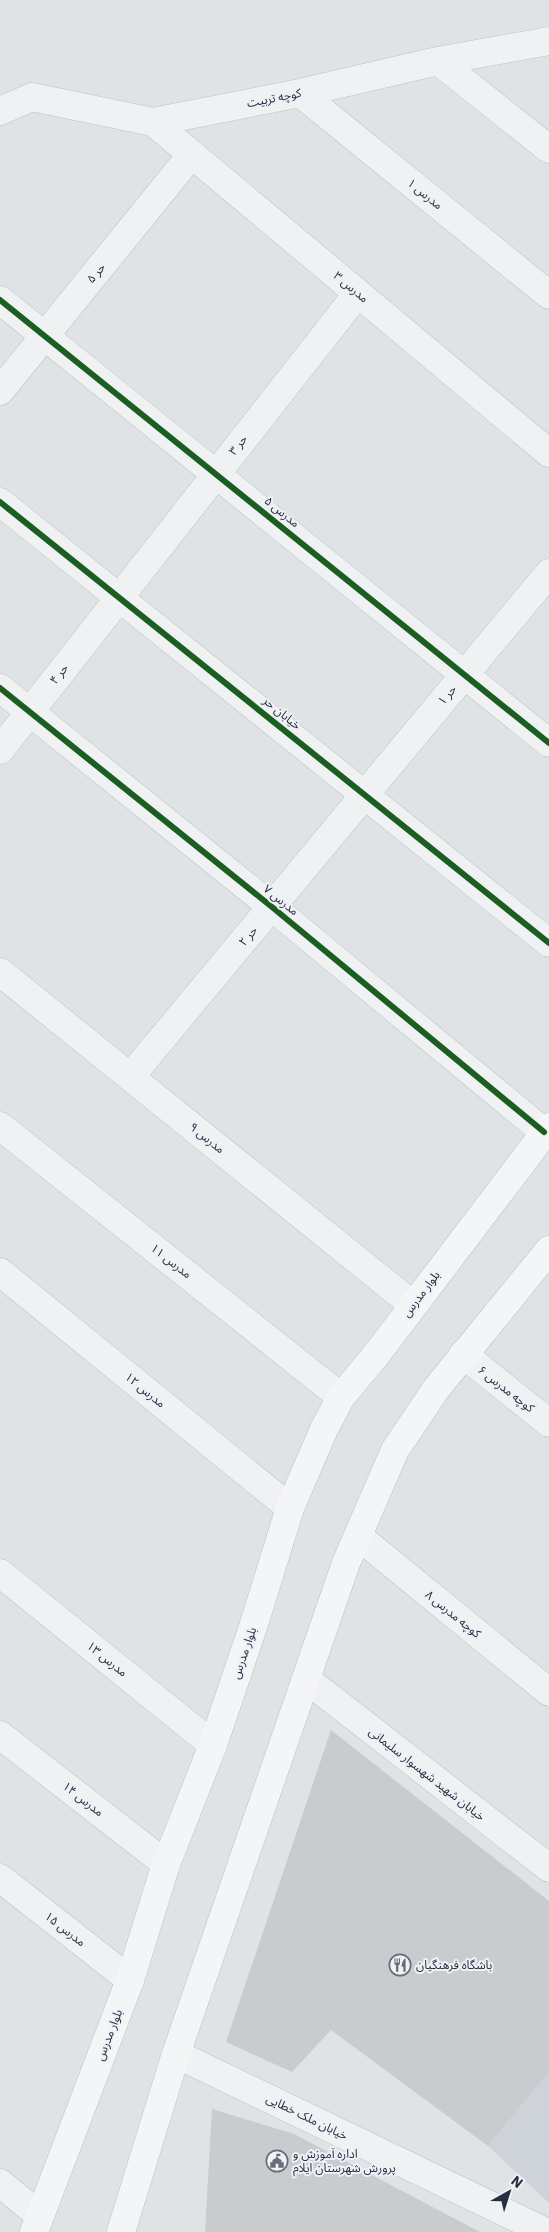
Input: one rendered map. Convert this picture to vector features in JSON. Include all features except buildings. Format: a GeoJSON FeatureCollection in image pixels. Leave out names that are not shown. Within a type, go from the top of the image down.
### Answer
{"type":"FeatureCollection","features":[{"type":"Feature","properties":{"kind":"main road","name":"بلوار مدرس"},"geometry":{"type":"LineString","coordinates":[[37,2224],[130,1980],[166,1864],[213,1745],[254,1624],[290,1508],[324,1429],[341,1397],[376,1355],[546,1130]]}},
{"type":"Feature","properties":{"kind":"main road"},"geometry":{"type":"LineString","coordinates":[[121,2232],[176,2054],[346,1563],[395,1450],[436,1389],[549,1250]]}},
{"type":"Feature","properties":{"kind":"street","name":"کوچه تربیت"},"geometry":{"type":"LineString","coordinates":[[0,110],[32,97],[154,122],[300,93],[438,61],[549,41]]}},
{"type":"Feature","properties":{"kind":"street"},"geometry":{"type":"LineString","coordinates":[[438,61],[549,149]]}},
{"type":"Feature","properties":{"kind":"street","name":"مدرس ۱"},"geometry":{"type":"LineString","coordinates":[[300,93],[549,295]]}},
{"type":"Feature","properties":{"kind":"street","name":"مدرس ۳"},"geometry":{"type":"LineString","coordinates":[[154,122],[549,453]]}},
{"type":"Feature","properties":{"kind":"street","name":"حر ۵"},"geometry":{"type":"LineString","coordinates":[[0,391],[192,154]]}},
{"type":"Feature","properties":{"kind":"street","name":"حر ۳"},"geometry":{"type":"LineString","coordinates":[[119,597],[358,293]]}},
{"type":"Feature","properties":{"kind":"street","name":"مدرس ۵"},"geometry":{"type":"LineString","coordinates":[[0,300],[549,743]]}},
{"type":"Feature","properties":{"kind":"street","name":"خیابان حر"},"geometry":{"type":"LineString","coordinates":[[0,502],[549,943]]}},
{"type":"Feature","properties":{"kind":"street","name":"حر ۱"},"geometry":{"type":"LineString","coordinates":[[365,795],[549,572]]}},
{"type":"Feature","properties":{"kind":"street","name":"حر ۴"},"geometry":{"type":"LineString","coordinates":[[0,750],[119,597]]}},
{"type":"Feature","properties":{"kind":"street","name":"مدرس ۷"},"geometry":{"type":"LineString","coordinates":[[0,688],[546,1130]]}},
{"type":"Feature","properties":{"kind":"street","name":"حر ۲"},"geometry":{"type":"LineString","coordinates":[[130,1077],[365,795]]}},
{"type":"Feature","properties":{"kind":"street","name":"مدرس ۹"},"geometry":{"type":"LineString","coordinates":[[0,972],[413,1304]]}},
{"type":"Feature","properties":{"kind":"street","name":"مدرس ۱۱"},"geometry":{"type":"LineString","coordinates":[[0,1126],[341,1397]]}},
{"type":"Feature","properties":{"kind":"street","name":"مدرس ۱۲"},"geometry":{"type":"LineString","coordinates":[[0,1272],[290,1508]]}},
{"type":"Feature","properties":{"kind":"street","name":"کوچه مدرس ۶"},"geometry":{"type":"LineString","coordinates":[[463,1354],[549,1423]]}},
{"type":"Feature","properties":{"kind":"street","name":"کوچه مدرس ۸"},"geometry":{"type":"LineString","coordinates":[[358,1536],[549,1692]]}},
{"type":"Feature","properties":{"kind":"street","name":"مدرس ۱۳"},"geometry":{"type":"LineString","coordinates":[[0,1573],[213,1745]]}},
{"type":"Feature","properties":{"kind":"street","name":"خیابان شهید شهسوار سلیمانی"},"geometry":{"type":"LineString","coordinates":[[306,1679],[549,1868]]}},
{"type":"Feature","properties":{"kind":"street","name":"مدرس ۱۴"},"geometry":{"type":"LineString","coordinates":[[0,1735],[166,1864]]}},
{"type":"Feature","properties":{"kind":"street","name":"مدرس ۱۵"},"geometry":{"type":"LineString","coordinates":[[0,1878],[130,1980]]}},
{"type":"Feature","properties":{"kind":"street","name":"خیابان ملک خطایی"},"geometry":{"type":"LineString","coordinates":[[176,2054],[546,2232]]}},
{"type":"Feature","properties":{"kind":"street"},"geometry":{"type":"LineString","coordinates":[[0,2184],[37,2224]]}},
{"type":"Feature","properties":{"kind":"shaded area"},"geometry":{"type":"Polygon","coordinates":[[[549,2072],[549,2203],[488,2146],[549,2072]]]}},
{"type":"Feature","properties":{"kind":"cycle path"},"geometry":{"type":"LineString","coordinates":[[0,300],[549,743]]}},
{"type":"Feature","properties":{"kind":"cycle path"},"geometry":{"type":"LineString","coordinates":[[0,502],[549,943]]}},
{"type":"Feature","properties":{"kind":"cycle path"},"geometry":{"type":"LineString","coordinates":[[0,688],[272,907],[544,1132]]}},
{"type":"Feature","properties":{"kind":"place","name":"باشگاه فرهنگیان"},"geometry":{"type":"Point","coordinates":[400,1965]}},
{"type":"Feature","properties":{"kind":"place","name":"اداره آموزش و پرورش شهرستان ایلام"},"geometry":{"type":"Point","coordinates":[277,2161]}}]}
